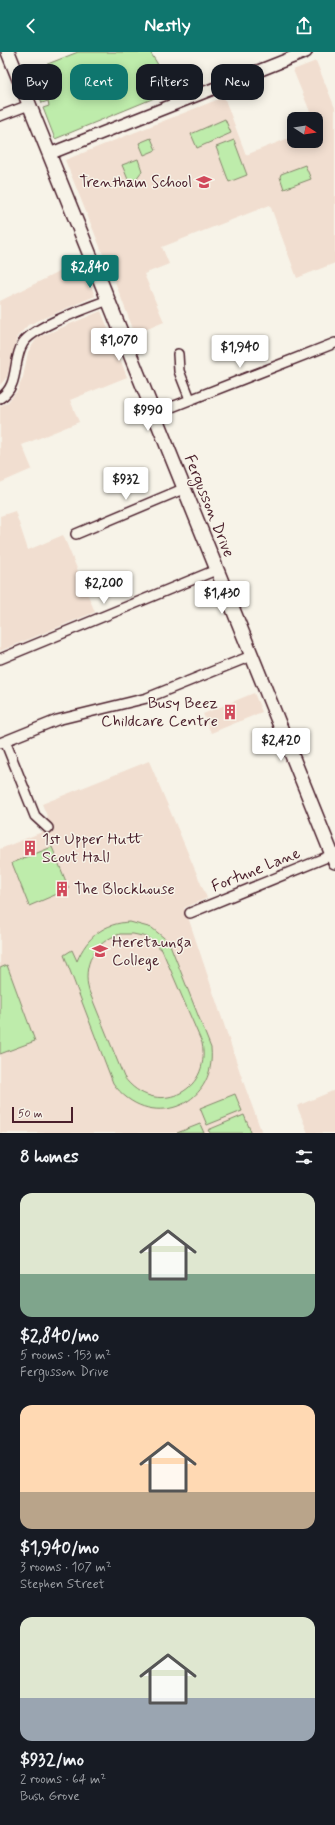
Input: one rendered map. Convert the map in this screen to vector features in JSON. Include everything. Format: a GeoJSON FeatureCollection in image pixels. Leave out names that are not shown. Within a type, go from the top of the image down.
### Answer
{"type":"FeatureCollection","features":[{"type":"Feature","properties":{"kind":"main road","name":"Fergusson Drive"},"geometry":{"type":"LineString","coordinates":[[8,52],[334,859]]}},
{"type":"Feature","properties":{"kind":"street"},"geometry":{"type":"LineString","coordinates":[[49,154],[306,52]]}},
{"type":"Feature","properties":{"kind":"street"},"geometry":{"type":"LineString","coordinates":[[0,116],[29,105]]}},
{"type":"Feature","properties":{"kind":"street"},"geometry":{"type":"LineString","coordinates":[[0,398],[10,389],[14,379],[19,352],[30,335],[108,300]]}},
{"type":"Feature","properties":{"kind":"street"},"geometry":{"type":"LineString","coordinates":[[154,414],[335,344]]}},
{"type":"Feature","properties":{"kind":"street"},"geometry":{"type":"LineString","coordinates":[[178,354],[179,371],[190,399]]}},
{"type":"Feature","properties":{"kind":"street"},"geometry":{"type":"LineString","coordinates":[[76,534],[184,488]]}},
{"type":"Feature","properties":{"kind":"street"},"geometry":{"type":"LineString","coordinates":[[0,659],[216,570]]}},
{"type":"Feature","properties":{"kind":"street"},"geometry":{"type":"LineString","coordinates":[[48,828],[35,816],[3,742],[58,720],[147,698],[251,656]]}},
{"type":"Feature","properties":{"kind":"street","name":"Fortune Lane"},"geometry":{"type":"LineString","coordinates":[[190,913],[334,859]]}},
{"type":"Feature","properties":{"kind":"shaded area","name":"Trentham School"},"geometry":{"type":"Polygon","coordinates":[[[316,61],[335,108],[335,263],[297,278],[270,205],[162,247],[169,264],[144,274],[164,322],[135,334],[65,160],[216,100],[225,100],[246,155],[287,139],[287,148],[323,148],[323,112],[310,112],[293,70],[316,61]]]}},
{"type":"Feature","properties":{"kind":"shaded area"},"geometry":{"type":"Polygon","coordinates":[[[81,261],[95,296],[28,325],[17,337],[7,377],[0,385],[0,301],[81,261]]]}},
{"type":"Feature","properties":{"kind":"shaded area"},"geometry":{"type":"Polygon","coordinates":[[[101,311],[127,377],[70,400],[79,422],[22,445],[32,469],[0,483],[0,406],[7,403],[17,391],[23,377],[28,352],[37,338],[101,311]]]}},
{"type":"Feature","properties":{"kind":"shaded area"},"geometry":{"type":"Polygon","coordinates":[[[15,511],[28,550],[63,535],[95,612],[0,651],[0,516],[15,511]]]}},
{"type":"Feature","properties":{"kind":"shaded area"},"geometry":{"type":"Polygon","coordinates":[[[254,693],[262,712],[211,733],[203,714],[254,693]]]}},
{"type":"Feature","properties":{"kind":"shaded area","name":"Heretaunga College"},"geometry":{"type":"Polygon","coordinates":[[[149,761],[207,898],[184,908],[262,1133],[0,1133],[0,849],[52,828],[42,804],[149,761]]]}},
{"type":"Feature","properties":{"kind":"shaded area"},"geometry":{"type":"Polygon","coordinates":[[[335,1090],[335,1133],[308,1133],[297,1106],[335,1090]]]}},
{"type":"Feature","properties":{"kind":"green space"},"geometry":{"type":"Polygon","coordinates":[[[78,52],[150,52],[157,64],[136,64],[136,100],[150,100],[55,139],[43,108],[49,106],[48,101],[42,103],[41,100],[62,100],[62,64],[48,64],[78,52]]]}},
{"type":"Feature","properties":{"kind":"green space"},"geometry":{"type":"Polygon","coordinates":[[[225,119],[231,133],[197,148],[191,134],[225,119]]]}},
{"type":"Feature","properties":{"kind":"green space"},"geometry":{"type":"Polygon","coordinates":[[[151,138],[156,150],[144,155],[139,143],[151,138]]]}},
{"type":"Feature","properties":{"kind":"green space"},"geometry":{"type":"Polygon","coordinates":[[[234,140],[247,175],[229,182],[216,147],[234,140]]]}},
{"type":"Feature","properties":{"kind":"green space"},"geometry":{"type":"Polygon","coordinates":[[[138,159],[142,171],[136,179],[129,182],[122,165],[138,159]]]}},
{"type":"Feature","properties":{"kind":"green space"},"geometry":{"type":"Polygon","coordinates":[[[305,165],[311,179],[284,189],[280,177],[281,174],[305,165]]]}},
{"type":"Feature","properties":{"kind":"green space"},"geometry":{"type":"Polygon","coordinates":[[[52,847],[69,889],[29,906],[12,863],[52,847]]]}},
{"type":"Feature","properties":{"kind":"green space"},"geometry":{"type":"Polygon","coordinates":[[[130,922],[152,928],[169,942],[211,1048],[210,1069],[203,1086],[192,1098],[177,1106],[161,1109],[144,1107],[127,1098],[113,1083],[64,955],[72,950],[77,961],[81,952],[91,938],[104,928],[130,922]],[[120,934],[103,943],[97,949],[92,956],[87,972],[89,991],[124,1077],[136,1089],[150,1096],[164,1097],[178,1094],[190,1087],[198,1075],[203,1060],[202,1043],[162,950],[147,937],[133,934],[120,934]]]}},
{"type":"Feature","properties":{"kind":"green space"},"geometry":{"type":"Polygon","coordinates":[[[7,965],[35,1041],[0,1054],[0,968],[7,965]]]}},
{"type":"Feature","properties":{"kind":"green space"},"geometry":{"type":"Polygon","coordinates":[[[235,1094],[242,1111],[207,1125],[200,1108],[235,1094]]]}},
{"type":"Feature","properties":{"kind":"green space"},"geometry":{"type":"Polygon","coordinates":[[[244,1115],[251,1132],[210,1133],[208,1130],[244,1115]]]}},
{"type":"Feature","properties":{"kind":"green space"},"geometry":{"type":"Polygon","coordinates":[[[200,1124],[204,1133],[177,1133],[200,1124]]]}},
{"type":"Feature","properties":{"kind":"place","name":"Trentham School"},"geometry":{"type":"Point","coordinates":[204,182]}},
{"type":"Feature","properties":{"kind":"place","name":"Busy Beez Childcare Centre"},"geometry":{"type":"Point","coordinates":[230,712]}},
{"type":"Feature","properties":{"kind":"place","name":"1st Upper Hutt Scout Hall"},"geometry":{"type":"Point","coordinates":[30,848]}},
{"type":"Feature","properties":{"kind":"place","name":"The Blockhouse"},"geometry":{"type":"Point","coordinates":[62,889]}},
{"type":"Feature","properties":{"kind":"place","name":"Heretaunga College"},"geometry":{"type":"Point","coordinates":[100,951]}}]}
